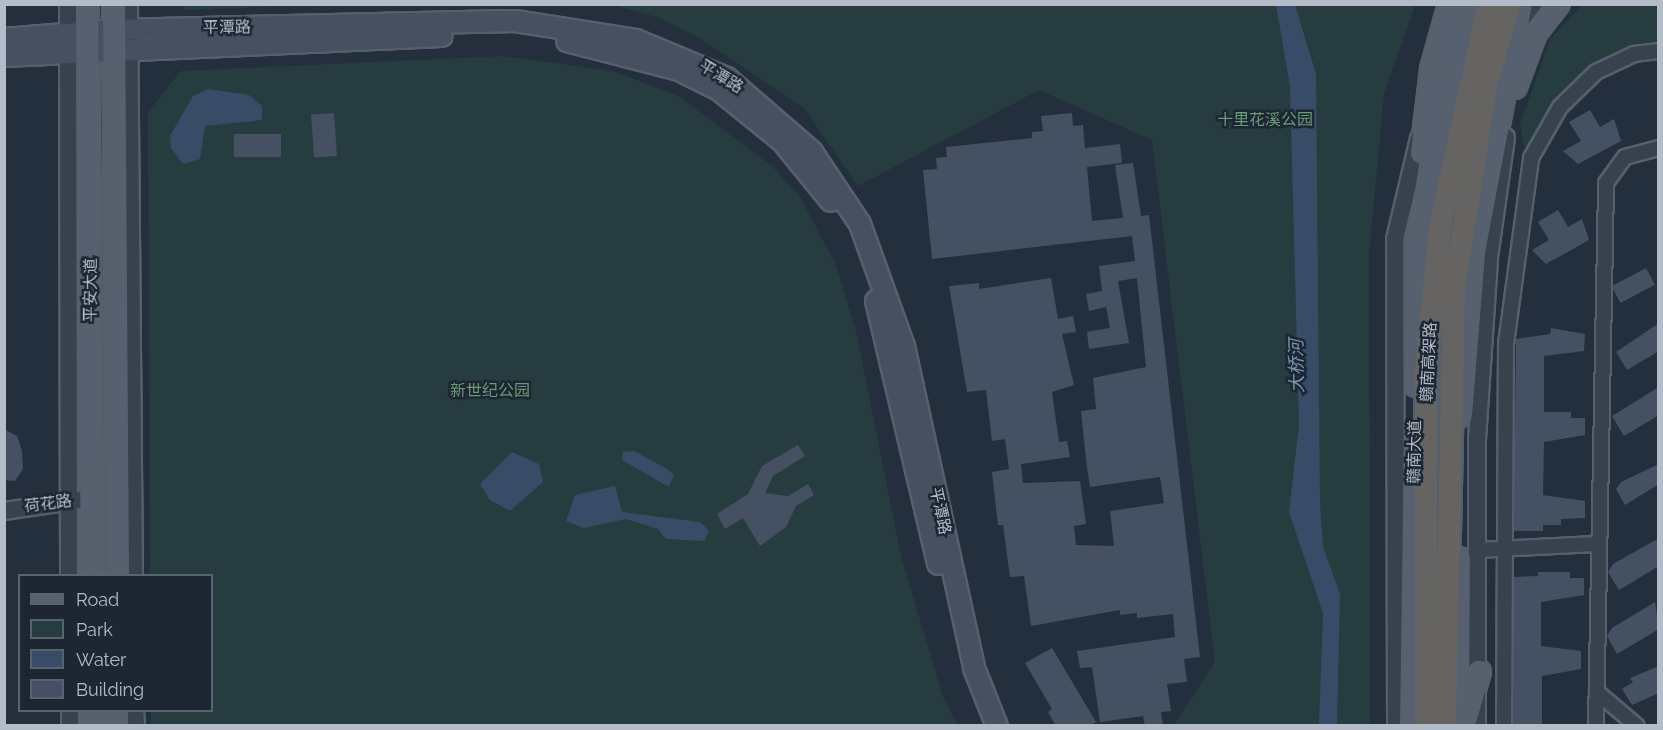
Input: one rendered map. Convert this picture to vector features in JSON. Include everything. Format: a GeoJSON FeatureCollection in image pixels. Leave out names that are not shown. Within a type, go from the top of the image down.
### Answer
{"type":"FeatureCollection","features":[{"type":"Feature","properties":{"kind":"highway","name":"赣南高架路"},"geometry":{"type":"LineString","coordinates":[[1426,726],[1426,374],[1440,225],[1489,4]]}},
{"type":"Feature","properties":{"kind":"highway","name":"赣南高架路"},"geometry":{"type":"LineString","coordinates":[[1445,726],[1454,288],[1486,88],[1509,4]]}},
{"type":"Feature","properties":{"kind":"main road","name":"平安大道"},"geometry":{"type":"LineString","coordinates":[[87,4],[77,42],[92,499],[92,574]]}},
{"type":"Feature","properties":{"kind":"main road","name":"平安大道"},"geometry":{"type":"LineString","coordinates":[[114,4],[122,40],[118,574]]}},
{"type":"Feature","properties":{"kind":"main road"},"geometry":{"type":"LineString","coordinates":[[1418,248],[1423,120],[1450,4]]}},
{"type":"Feature","properties":{"kind":"main road","name":"赣南大道"},"geometry":{"type":"LineString","coordinates":[[1411,726],[1418,248],[1431,159],[1472,4]]}},
{"type":"Feature","properties":{"kind":"main road"},"geometry":{"type":"LineString","coordinates":[[1458,726],[1459,437],[1474,252],[1521,4]]}},
{"type":"Feature","properties":{"kind":"main road"},"geometry":{"type":"LineString","coordinates":[[1474,252],[1511,101],[1535,33],[1558,4]]}},
{"type":"Feature","properties":{"kind":"main road","name":"平潭路"},"geometry":{"type":"LineString","coordinates":[[4,39],[77,42],[514,21],[636,40],[686,57],[727,78],[762,105],[826,171],[860,224],[876,263],[904,346],[974,668],[997,726]]}},
{"type":"Feature","properties":{"kind":"main road","name":"平潭路"},"geometry":{"type":"LineString","coordinates":[[122,40],[509,34],[631,55],[679,70],[728,96],[802,162],[850,231],[878,306],[961,671],[983,726]]}},
{"type":"Feature","properties":{"kind":"main road","name":"平潭路"},"geometry":{"type":"LineString","coordinates":[[4,56],[77,42]]}},
{"type":"Feature","properties":{"kind":"main road"},"geometry":{"type":"LineString","coordinates":[[1464,726],[1479,672]]}},
{"type":"Feature","properties":{"kind":"street","name":"平安大道"},"geometry":{"type":"LineString","coordinates":[[68,4],[77,42],[69,574]]}},
{"type":"Feature","properties":{"kind":"street","name":"平安大道"},"geometry":{"type":"LineString","coordinates":[[129,4],[122,40],[134,574]]}},
{"type":"Feature","properties":{"kind":"street"},"geometry":{"type":"LineString","coordinates":[[1396,726],[1395,239],[1423,120],[1458,4]]}},
{"type":"Feature","properties":{"kind":"street"},"geometry":{"type":"LineString","coordinates":[[1477,726],[1479,550],[1477,440],[1489,257],[1511,101],[1533,4]]}},
{"type":"Feature","properties":{"kind":"street"},"geometry":{"type":"LineString","coordinates":[[1504,726],[1506,344],[1531,158],[1560,107],[1596,72],[1634,54],[1659,51]]}},
{"type":"Feature","properties":{"kind":"street"},"geometry":{"type":"LineString","coordinates":[[1596,726],[1606,183],[1625,156],[1659,148]]}},
{"type":"Feature","properties":{"kind":"street","name":"荷花路"},"geometry":{"type":"LineString","coordinates":[[4,511],[92,499]]}},
{"type":"Feature","properties":{"kind":"street"},"geometry":{"type":"LineString","coordinates":[[1479,550],[1599,544]]}},
{"type":"Feature","properties":{"kind":"street"},"geometry":{"type":"LineString","coordinates":[[1597,692],[1637,726]]}},
{"type":"Feature","properties":{"kind":"green space"},"geometry":{"type":"Polygon","coordinates":[[[180,5],[313,5],[186,10],[180,5]]]}},
{"type":"Feature","properties":{"kind":"green space","name":"十里花溪公园"},"geometry":{"type":"Polygon","coordinates":[[[613,5],[1415,5],[1384,94],[1369,255],[1370,725],[1174,725],[1215,662],[1152,140],[1039,90],[858,186],[804,108],[701,39],[657,17],[613,5]]]}},
{"type":"Feature","properties":{"kind":"green space"},"geometry":{"type":"Polygon","coordinates":[[[1582,5],[1658,5],[1658,46],[1637,44],[1605,60],[1561,96],[1525,150],[1520,124],[1550,39],[1582,5]]]}},
{"type":"Feature","properties":{"kind":"green space","name":"新世纪公园"},"geometry":{"type":"Polygon","coordinates":[[[502,56],[613,71],[680,97],[772,166],[800,197],[835,263],[856,330],[901,556],[943,697],[958,725],[151,725],[151,712],[213,712],[213,574],[150,574],[148,112],[181,71],[502,56]]]}},
{"type":"Feature","properties":{"kind":"water"},"geometry":{"type":"Polygon","coordinates":[[[1276,5],[1295,5],[1316,74],[1320,504],[1323,547],[1340,594],[1337,725],[1319,725],[1323,613],[1289,512],[1299,425],[1290,86],[1276,5]]]}},
{"type":"Feature","properties":{"kind":"water"},"geometry":{"type":"Polygon","coordinates":[[[208,89],[249,95],[262,106],[262,120],[205,126],[200,159],[183,164],[171,148],[170,136],[193,96],[208,89]]]}},
{"type":"Feature","properties":{"kind":"water"},"geometry":{"type":"Polygon","coordinates":[[[634,451],[674,475],[669,487],[622,460],[623,452],[634,451]]]}},
{"type":"Feature","properties":{"kind":"water"},"geometry":{"type":"Polygon","coordinates":[[[512,452],[539,464],[543,482],[510,511],[490,500],[480,484],[512,452]]]}},
{"type":"Feature","properties":{"kind":"water"},"geometry":{"type":"Polygon","coordinates":[[[615,486],[622,512],[700,522],[709,531],[704,541],[666,539],[658,529],[626,519],[584,528],[566,521],[575,495],[615,486]]]}},
{"type":"Feature","properties":{"kind":"building"},"geometry":{"type":"Polygon","coordinates":[[[1590,110],[1600,127],[1614,119],[1621,141],[1578,164],[1563,151],[1581,141],[1569,122],[1590,110]]]}},
{"type":"Feature","properties":{"kind":"building"},"geometry":{"type":"Polygon","coordinates":[[[334,113],[337,156],[314,157],[311,115],[334,113]]]}},
{"type":"Feature","properties":{"kind":"building"},"geometry":{"type":"Polygon","coordinates":[[[1072,113],[1073,126],[1083,125],[1085,148],[1120,144],[1122,163],[1087,167],[1092,221],[1123,218],[1115,165],[1133,163],[1141,216],[1149,215],[1200,657],[1184,659],[1187,682],[1167,684],[1171,711],[1161,712],[1163,726],[1145,726],[1143,716],[1100,722],[1092,667],[1080,668],[1077,651],[1175,637],[1173,614],[1137,618],[1137,613],[1120,615],[1120,610],[1031,626],[1024,576],[1010,577],[1003,525],[998,525],[992,472],[1009,469],[1005,439],[992,441],[986,390],[967,392],[949,286],[979,283],[979,289],[1051,278],[1058,319],[1073,316],[1076,332],[1062,334],[1074,385],[1052,392],[1059,442],[1067,441],[1070,457],[1021,464],[1023,483],[1080,481],[1086,524],[1074,526],[1076,545],[1114,546],[1110,511],[1164,503],[1160,477],[1090,487],[1087,468],[1081,411],[1096,409],[1093,378],[1146,367],[1137,278],[1118,281],[1129,343],[1089,349],[1087,332],[1110,328],[1106,307],[1089,311],[1086,294],[1102,291],[1099,266],[1135,261],[1132,236],[932,259],[923,170],[937,169],[936,158],[947,157],[946,147],[1032,138],[1032,132],[1043,131],[1041,116],[1072,113]]]}},
{"type":"Feature","properties":{"kind":"building"},"geometry":{"type":"Polygon","coordinates":[[[234,134],[281,134],[281,157],[234,157],[234,134]]]}},
{"type":"Feature","properties":{"kind":"building"},"geometry":{"type":"Polygon","coordinates":[[[1558,210],[1568,227],[1582,219],[1589,240],[1546,264],[1532,250],[1549,240],[1538,222],[1558,210]]]}},
{"type":"Feature","properties":{"kind":"building"},"geometry":{"type":"Polygon","coordinates":[[[1646,268],[1655,285],[1620,303],[1612,286],[1646,268]]]}},
{"type":"Feature","properties":{"kind":"building"},"geometry":{"type":"Polygon","coordinates":[[[1659,323],[1659,351],[1627,370],[1616,352],[1659,323]]]}},
{"type":"Feature","properties":{"kind":"building"},"geometry":{"type":"Polygon","coordinates":[[[1551,328],[1585,334],[1584,351],[1544,356],[1544,412],[1571,412],[1571,418],[1585,418],[1585,435],[1544,442],[1543,495],[1585,501],[1585,518],[1561,519],[1561,525],[1543,525],[1543,531],[1514,531],[1516,339],[1550,334],[1551,328]]]}},
{"type":"Feature","properties":{"kind":"building"},"geometry":{"type":"Polygon","coordinates":[[[1659,387],[1659,415],[1624,436],[1612,416],[1659,387]]]}},
{"type":"Feature","properties":{"kind":"building"},"geometry":{"type":"Polygon","coordinates":[[[4,429],[17,436],[22,451],[23,469],[15,481],[4,480],[4,429]]]}},
{"type":"Feature","properties":{"kind":"building"},"geometry":{"type":"Polygon","coordinates":[[[798,445],[805,456],[773,476],[765,493],[788,496],[808,484],[814,495],[796,506],[786,527],[760,546],[743,518],[725,529],[717,514],[748,494],[762,466],[798,445]]]}},
{"type":"Feature","properties":{"kind":"building"},"geometry":{"type":"Polygon","coordinates":[[[1659,464],[1659,484],[1625,505],[1616,489],[1621,482],[1659,464]]]}},
{"type":"Feature","properties":{"kind":"building"},"geometry":{"type":"Polygon","coordinates":[[[1659,538],[1659,566],[1619,590],[1608,572],[1613,564],[1659,538]]]}},
{"type":"Feature","properties":{"kind":"building"},"geometry":{"type":"Polygon","coordinates":[[[1538,572],[1570,572],[1570,578],[1584,578],[1584,595],[1541,602],[1541,646],[1581,651],[1581,669],[1542,676],[1542,726],[1513,726],[1514,577],[1538,576],[1538,572]]]}},
{"type":"Feature","properties":{"kind":"building"},"geometry":{"type":"Polygon","coordinates":[[[1655,602],[1659,629],[1617,654],[1607,636],[1612,628],[1655,602]]]}},
{"type":"Feature","properties":{"kind":"building"},"geometry":{"type":"Polygon","coordinates":[[[1052,648],[1096,722],[1090,726],[1056,726],[1048,712],[1052,709],[1025,663],[1052,648]]]}},
{"type":"Feature","properties":{"kind":"building"},"geometry":{"type":"Polygon","coordinates":[[[1659,666],[1659,693],[1632,705],[1622,689],[1633,682],[1630,678],[1659,666]]]}},
{"type":"Feature","properties":{"kind":"water label","name":"大桥河"},"geometry":{"type":"Point","coordinates":[1297,366]}}]}
